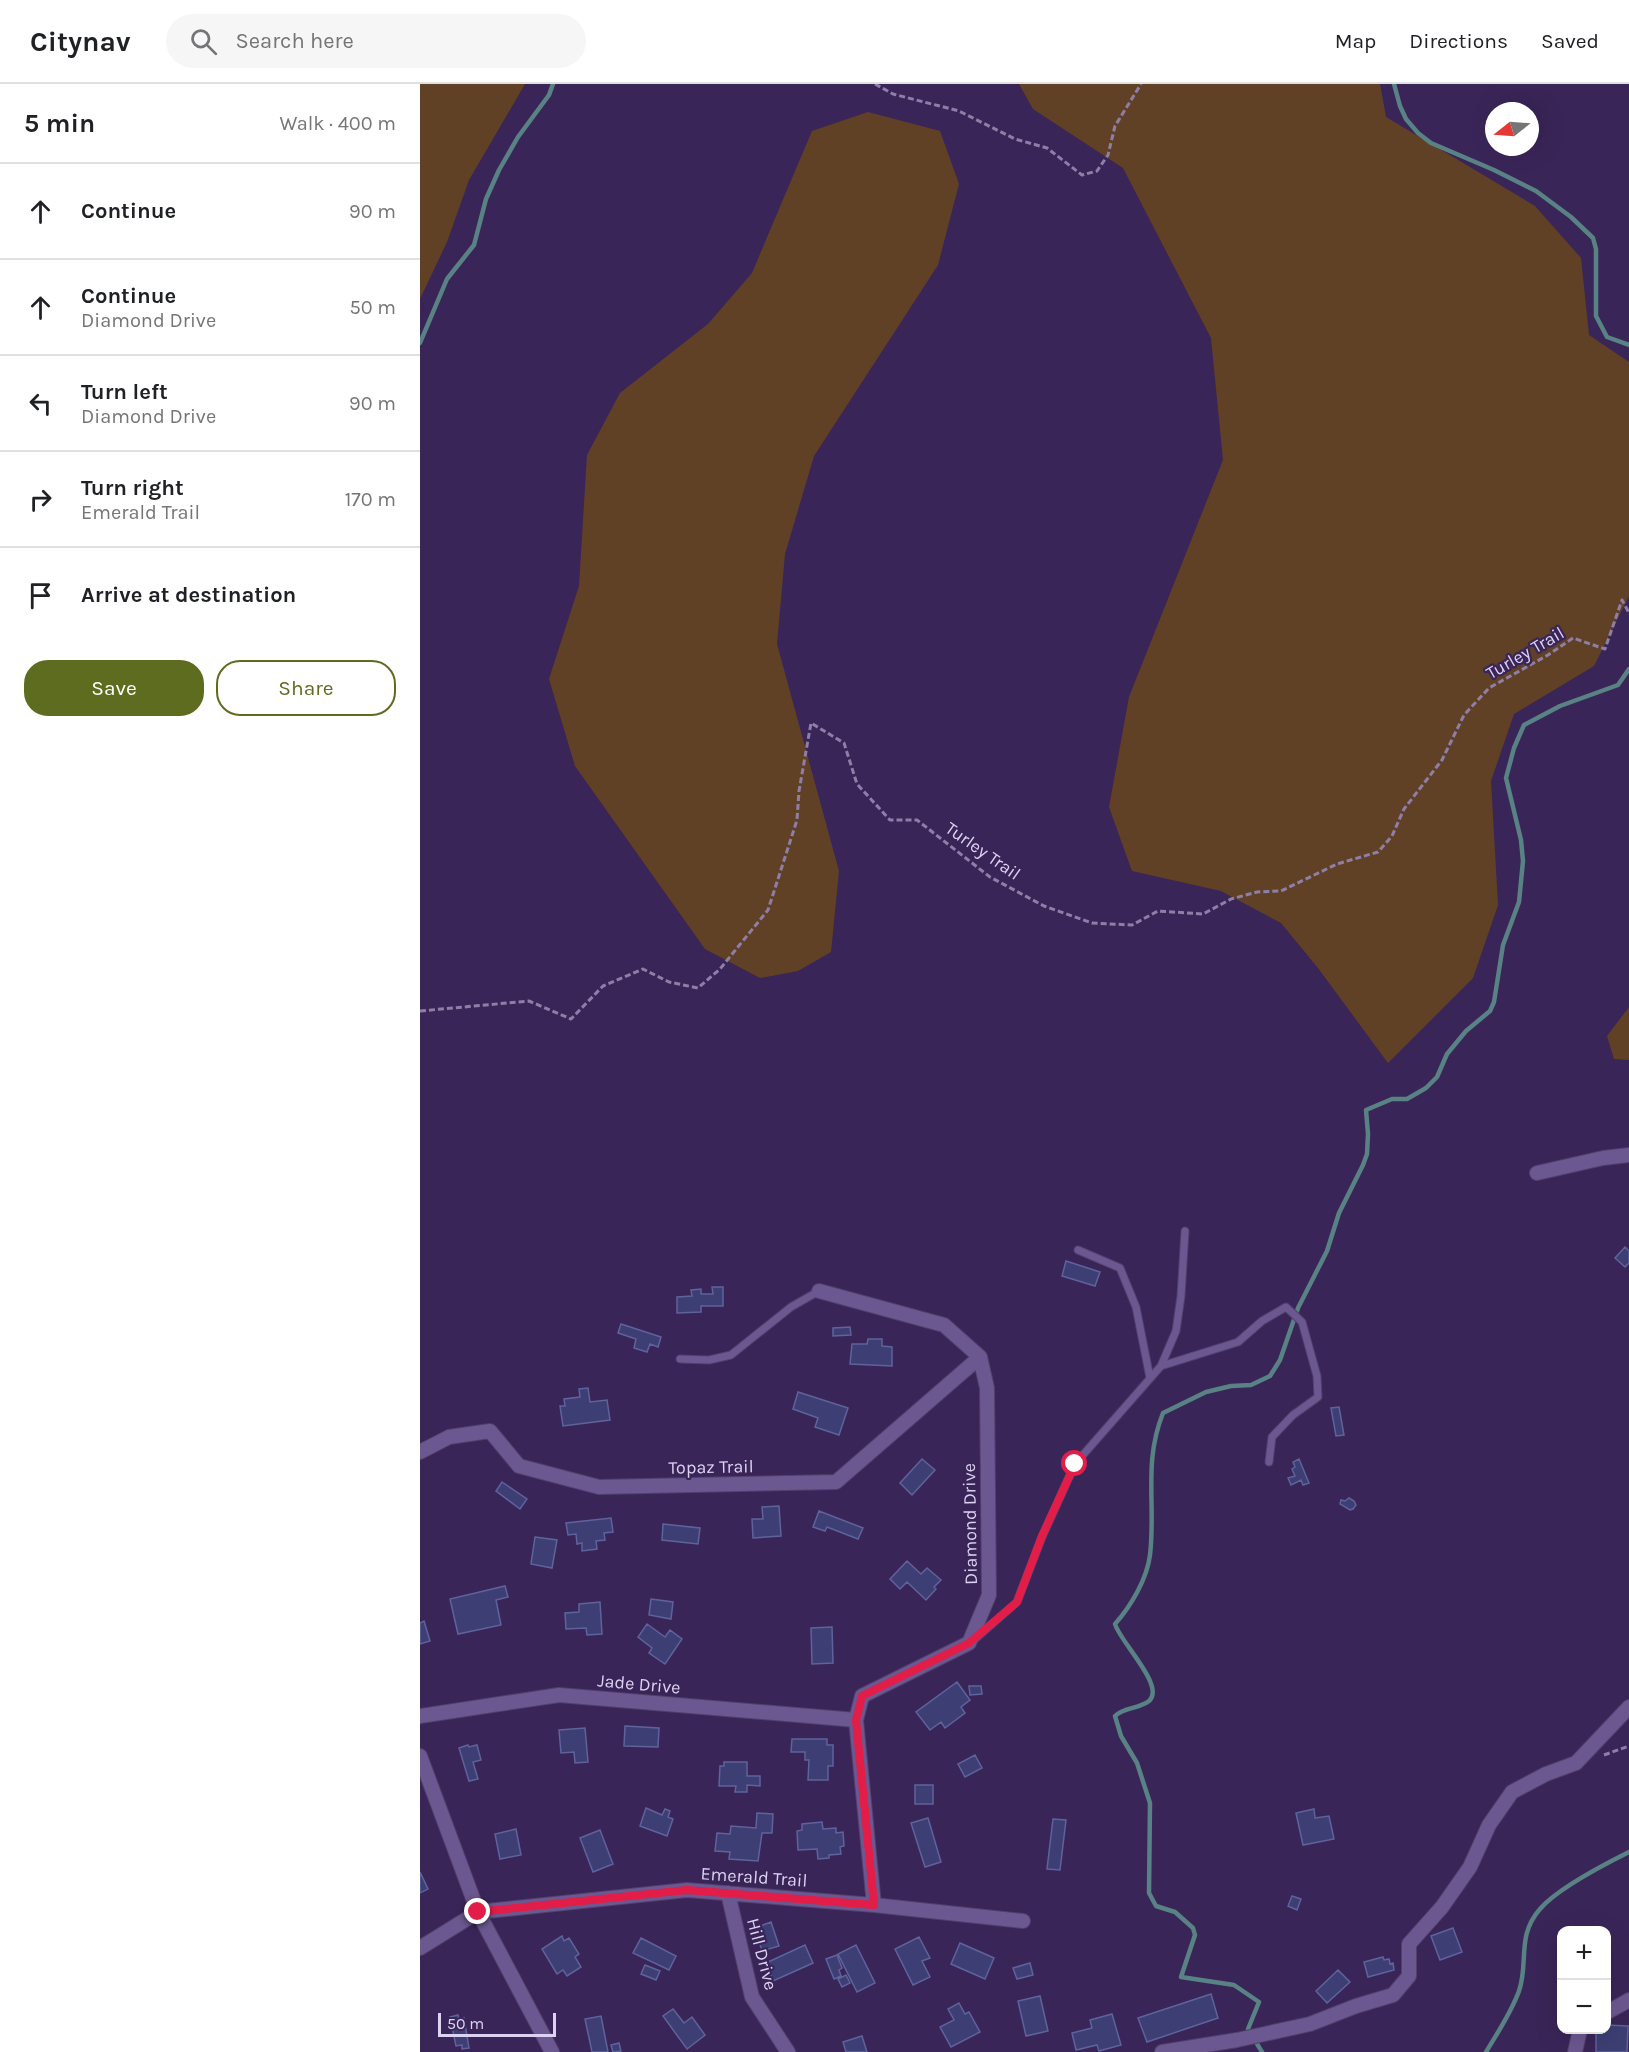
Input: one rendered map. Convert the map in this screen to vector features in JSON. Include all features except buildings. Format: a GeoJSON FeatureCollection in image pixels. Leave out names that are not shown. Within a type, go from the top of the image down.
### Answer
{"type":"FeatureCollection","features":[{"type":"Feature","properties":{"kind":"street"},"geometry":{"type":"LineString","coordinates":[[1537,1173],[1603,1158],[1629,1155]]}},
{"type":"Feature","properties":{"kind":"street"},"geometry":{"type":"LineString","coordinates":[[819,1291],[944,1325],[980,1357]]}},
{"type":"Feature","properties":{"kind":"street","name":"Topaz Trail"},"geometry":{"type":"LineString","coordinates":[[420,1452],[449,1437],[490,1431],[519,1466],[598,1487],[836,1482],[980,1357]]}},
{"type":"Feature","properties":{"kind":"street","name":"Diamond Drive"},"geometry":{"type":"LineString","coordinates":[[969,1643],[989,1595],[987,1388],[980,1357]]}},
{"type":"Feature","properties":{"kind":"street"},"geometry":{"type":"LineString","coordinates":[[874,1905],[856,1720],[862,1696],[969,1643]]}},
{"type":"Feature","properties":{"kind":"street","name":"Jade Drive"},"geometry":{"type":"LineString","coordinates":[[420,1716],[559,1695],[856,1720]]}},
{"type":"Feature","properties":{"kind":"street"},"geometry":{"type":"LineString","coordinates":[[1162,2052],[1237,2040],[1310,2024],[1356,2006],[1393,1995],[1409,1976],[1409,1944],[1442,1907],[1470,1867],[1489,1825],[1512,1792],[1546,1774],[1576,1763],[1629,1707]]}},
{"type":"Feature","properties":{"kind":"street"},"geometry":{"type":"LineString","coordinates":[[420,1756],[478,1912],[552,2052]]}},
{"type":"Feature","properties":{"kind":"street","name":"Emerald Trail"},"geometry":{"type":"LineString","coordinates":[[420,1948],[478,1912],[687,1890],[874,1905],[1023,1921]]}},
{"type":"Feature","properties":{"kind":"street","name":"Hill Drive"},"geometry":{"type":"LineString","coordinates":[[728,1893],[752,1997],[788,2052]]}},
{"type":"Feature","properties":{"kind":"street"},"geometry":{"type":"LineString","coordinates":[[1611,2010],[1629,2000]]}},
{"type":"Feature","properties":{"kind":"street"},"geometry":{"type":"LineString","coordinates":[[1575,2052],[1579,2034]]}},
{"type":"Feature","properties":{"kind":"lane"},"geometry":{"type":"LineString","coordinates":[[969,1643],[1017,1602],[1042,1536],[1075,1464],[1161,1366],[1176,1331],[1181,1296],[1185,1231]]}},
{"type":"Feature","properties":{"kind":"lane"},"geometry":{"type":"LineString","coordinates":[[1078,1250],[1120,1268],[1136,1307],[1150,1378]]}},
{"type":"Feature","properties":{"kind":"lane"},"geometry":{"type":"LineString","coordinates":[[680,1359],[709,1360],[731,1355],[791,1307],[819,1291]]}},
{"type":"Feature","properties":{"kind":"lane"},"geometry":{"type":"LineString","coordinates":[[1161,1366],[1238,1342],[1262,1321],[1286,1307],[1302,1322],[1317,1376],[1318,1397],[1293,1415],[1272,1437],[1269,1462]]}},
{"type":"Feature","properties":{"kind":"path"},"geometry":{"type":"LineString","coordinates":[[875,84],[893,94],[959,111],[1015,139],[1047,148],[1082,175],[1097,171],[1108,155],[1115,126],[1141,84]]}},
{"type":"Feature","properties":{"kind":"path","name":"Turley Trail"},"geometry":{"type":"LineString","coordinates":[[420,1011],[529,1001],[571,1018],[603,986],[643,969],[669,982],[698,988],[720,969],[768,910],[797,820],[799,791],[812,723],[844,743],[857,784],[890,820],[917,820],[990,877],[1044,906],[1092,922],[1132,925],[1158,911],[1203,914],[1231,899],[1257,892],[1281,891],[1337,864],[1378,852],[1392,836],[1404,809],[1442,760],[1464,715],[1489,688],[1548,655],[1573,638],[1605,649],[1622,600],[1629,613]]}},
{"type":"Feature","properties":{"kind":"shaded area"},"geometry":{"type":"Polygon","coordinates":[[[420,84],[525,84],[469,180],[447,242],[420,299],[420,84]]]}},
{"type":"Feature","properties":{"kind":"shaded area"},"geometry":{"type":"Polygon","coordinates":[[[1019,84],[1380,84],[1386,117],[1535,206],[1581,258],[1589,335],[1629,362],[1629,596],[1594,666],[1514,714],[1491,781],[1498,905],[1473,978],[1388,1063],[1318,968],[1281,923],[1221,891],[1132,871],[1109,807],[1129,697],[1223,460],[1211,338],[1123,168],[1033,109],[1019,84]]]}},
{"type":"Feature","properties":{"kind":"shaded area"},"geometry":{"type":"Polygon","coordinates":[[[868,112],[940,131],[959,184],[938,265],[814,456],[785,554],[777,644],[839,871],[831,952],[798,971],[760,978],[705,949],[575,766],[549,679],[579,586],[587,455],[620,393],[708,324],[752,273],[812,131],[868,112]]]}},
{"type":"Feature","properties":{"kind":"shaded area"},"geometry":{"type":"Polygon","coordinates":[[[1629,1007],[1629,1060],[1614,1059],[1607,1036],[1629,1007]]]}},
{"type":"Feature","properties":{"kind":"waterway"},"geometry":{"type":"LineString","coordinates":[[420,343],[447,279],[474,245],[486,199],[499,170],[518,137],[549,95],[553,84]]}},
{"type":"Feature","properties":{"kind":"waterway"},"geometry":{"type":"LineString","coordinates":[[1394,84],[1406,119],[1418,133],[1431,143],[1536,191],[1571,217],[1593,238],[1596,249],[1596,316],[1607,337],[1629,345]]}},
{"type":"Feature","properties":{"kind":"waterway"},"geometry":{"type":"LineString","coordinates":[[1262,2052],[1248,2029],[1259,2002],[1234,1985],[1181,1977],[1195,1935],[1193,1928],[1175,1912],[1156,1906],[1149,1893],[1150,1803],[1137,1763],[1121,1736],[1115,1716],[1145,1704],[1153,1694],[1147,1675],[1115,1624],[1137,1592],[1146,1573],[1150,1555],[1152,1466],[1157,1431],[1163,1413],[1206,1392],[1231,1386],[1251,1385],[1270,1376],[1280,1360],[1298,1308],[1327,1251],[1339,1213],[1367,1154],[1366,1110],[1392,1099],[1407,1099],[1426,1088],[1437,1077],[1447,1054],[1466,1031],[1490,1011],[1494,1002],[1503,945],[1519,902],[1523,861],[1521,840],[1506,778],[1514,748],[1524,725],[1560,706],[1618,685],[1629,669]]}},
{"type":"Feature","properties":{"kind":"waterway"},"geometry":{"type":"LineString","coordinates":[[1486,2052],[1519,1991],[1522,1981],[1525,1939],[1540,1909],[1558,1893],[1629,1852]]}},
{"type":"Feature","properties":{"kind":"route"},"geometry":{"type":"LineString","coordinates":[[478,1912],[687,1890],[874,1905],[856,1720],[862,1696],[969,1643],[1017,1602],[1042,1536],[1075,1464]]}}]}
